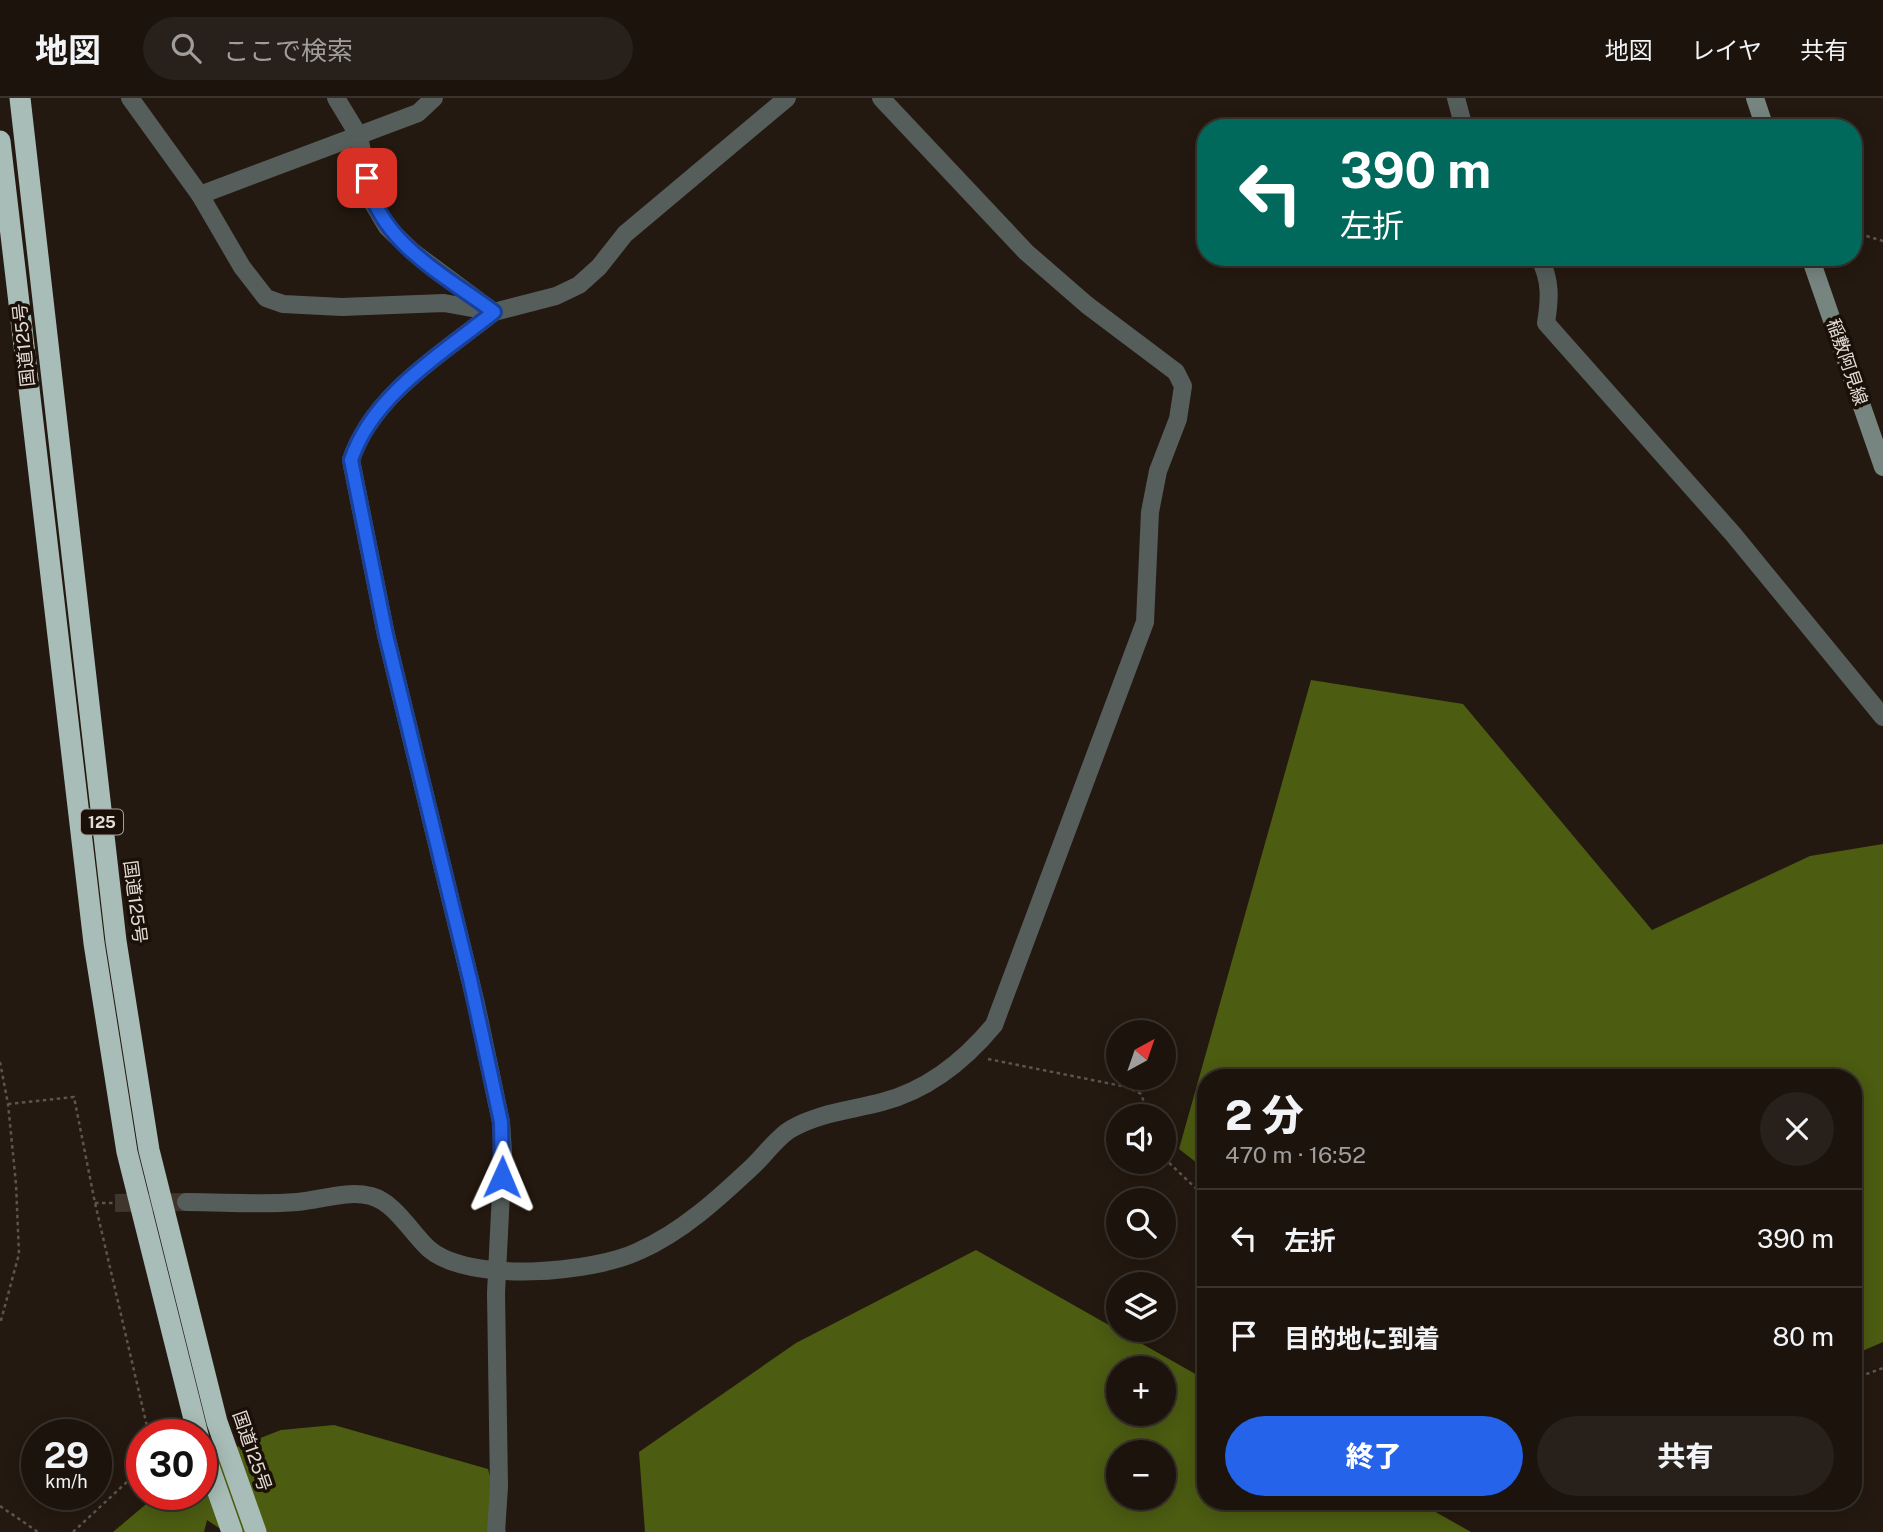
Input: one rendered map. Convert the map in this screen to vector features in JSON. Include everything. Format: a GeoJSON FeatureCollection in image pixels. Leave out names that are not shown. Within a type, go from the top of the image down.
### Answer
{"type":"FeatureCollection","features":[{"type":"Feature","properties":{"kind":"highway","name":"国道125号"},"geometry":{"type":"LineString","coordinates":[[20,98],[116,941],[149,1150],[217,1422],[256,1532]]}},
{"type":"Feature","properties":{"kind":"highway","name":"国道125号"},"geometry":{"type":"LineString","coordinates":[[0,141],[96,956],[127,1152],[194,1419]]}},
{"type":"Feature","properties":{"kind":"highway"},"geometry":{"type":"LineString","coordinates":[[217,1488],[233,1532]]}},
{"type":"Feature","properties":{"kind":"main road"},"geometry":{"type":"LineString","coordinates":[[1755,98],[1762,119]]}},
{"type":"Feature","properties":{"kind":"main road","name":"稲敷阿見線"},"geometry":{"type":"LineString","coordinates":[[1813,266],[1883,467]]}},
{"type":"Feature","properties":{"kind":"street"},"geometry":{"type":"LineString","coordinates":[[130,98],[200,195],[242,267],[266,298],[283,304],[342,307],[444,303],[494,312],[556,296],[579,285],[599,267],[625,234],[787,98]]}},
{"type":"Feature","properties":{"kind":"street"},"geometry":{"type":"LineString","coordinates":[[336,98],[359,136],[370,200],[387,227],[413,252],[494,312]]}},
{"type":"Feature","properties":{"kind":"street"},"geometry":{"type":"LineString","coordinates":[[200,195],[418,113],[435,98]]}},
{"type":"Feature","properties":{"kind":"street"},"geometry":{"type":"LineString","coordinates":[[186,1202],[298,1202],[347,1194],[371,1196],[402,1219],[428,1248],[445,1259],[497,1272],[608,1264],[641,1251],[681,1226],[727,1191],[788,1130],[809,1120],[886,1101],[936,1078],[968,1056],[994,1025],[1145,622],[1150,512],[1158,471],[1178,419],[1183,386],[1176,372],[1087,305],[1026,252],[881,98]]}},
{"type":"Feature","properties":{"kind":"street"},"geometry":{"type":"LineString","coordinates":[[1455,98],[1461,119]]}},
{"type":"Feature","properties":{"kind":"street"},"geometry":{"type":"LineString","coordinates":[[1543,266],[1551,297],[1546,323],[1709,505],[1883,717]]}},
{"type":"Feature","properties":{"kind":"street"},"geometry":{"type":"LineString","coordinates":[[494,312],[384,404],[359,437],[351,460],[386,635],[473,991],[501,1122],[503,1153],[497,1272],[499,1488],[496,1532]]}},
{"type":"Feature","properties":{"kind":"path"},"geometry":{"type":"LineString","coordinates":[[1862,235],[1883,241]]}},
{"type":"Feature","properties":{"kind":"path"},"geometry":{"type":"LineString","coordinates":[[968,1056],[1127,1087],[1141,1094],[1145,1104]]}},
{"type":"Feature","properties":{"kind":"path"},"geometry":{"type":"LineString","coordinates":[[0,1062],[8,1104],[19,1254],[0,1324]]}},
{"type":"Feature","properties":{"kind":"path"},"geometry":{"type":"LineString","coordinates":[[8,1104],[74,1097],[95,1203],[145,1419]]}},
{"type":"Feature","properties":{"kind":"path"},"geometry":{"type":"LineString","coordinates":[[1176,1169],[1197,1189]]}},
{"type":"Feature","properties":{"kind":"path"},"geometry":{"type":"LineString","coordinates":[[95,1203],[116,1203]]}},
{"type":"Feature","properties":{"kind":"path"},"geometry":{"type":"LineString","coordinates":[[1862,1376],[1883,1368]]}},
{"type":"Feature","properties":{"kind":"path"},"geometry":{"type":"LineString","coordinates":[[73,1532],[126,1483]]}},
{"type":"Feature","properties":{"kind":"path"},"geometry":{"type":"LineString","coordinates":[[0,1506],[38,1532]]}},
{"type":"Feature","properties":{"kind":"green space"},"geometry":{"type":"Polygon","coordinates":[[[1311,680],[1463,704],[1652,930],[1810,856],[1883,844],[1883,1342],[1862,1351],[1862,1069],[1202,1069],[1311,680]]]}},
{"type":"Feature","properties":{"kind":"green space"},"geometry":{"type":"Polygon","coordinates":[[[1197,1085],[1197,1163],[1179,1149],[1197,1085]]]}},
{"type":"Feature","properties":{"kind":"green space"},"geometry":{"type":"Polygon","coordinates":[[[976,1250],[1106,1323],[1106,1342],[1139,1342],[1164,1356],[1106,1356],[1106,1426],[1176,1426],[1176,1363],[1197,1375],[1197,1510],[1432,1510],[1471,1532],[645,1532],[639,1452],[796,1343],[976,1250]]]}},
{"type":"Feature","properties":{"kind":"green space"},"geometry":{"type":"Polygon","coordinates":[[[334,1425],[488,1469],[506,1532],[225,1532],[207,1520],[204,1532],[113,1532],[139,1510],[217,1510],[217,1455],[281,1430],[334,1425]]]}},
{"type":"Feature","properties":{"kind":"tunnel"},"geometry":{"type":"LineString","coordinates":[[115,1203],[186,1202]]}},
{"type":"Feature","properties":{"kind":"route"},"geometry":{"type":"LineString","coordinates":[[367,178],[370,200],[387,227],[413,252],[494,312],[410,379],[384,404],[359,437],[351,460],[386,635],[470,979],[501,1122],[502,1177]]}}]}
